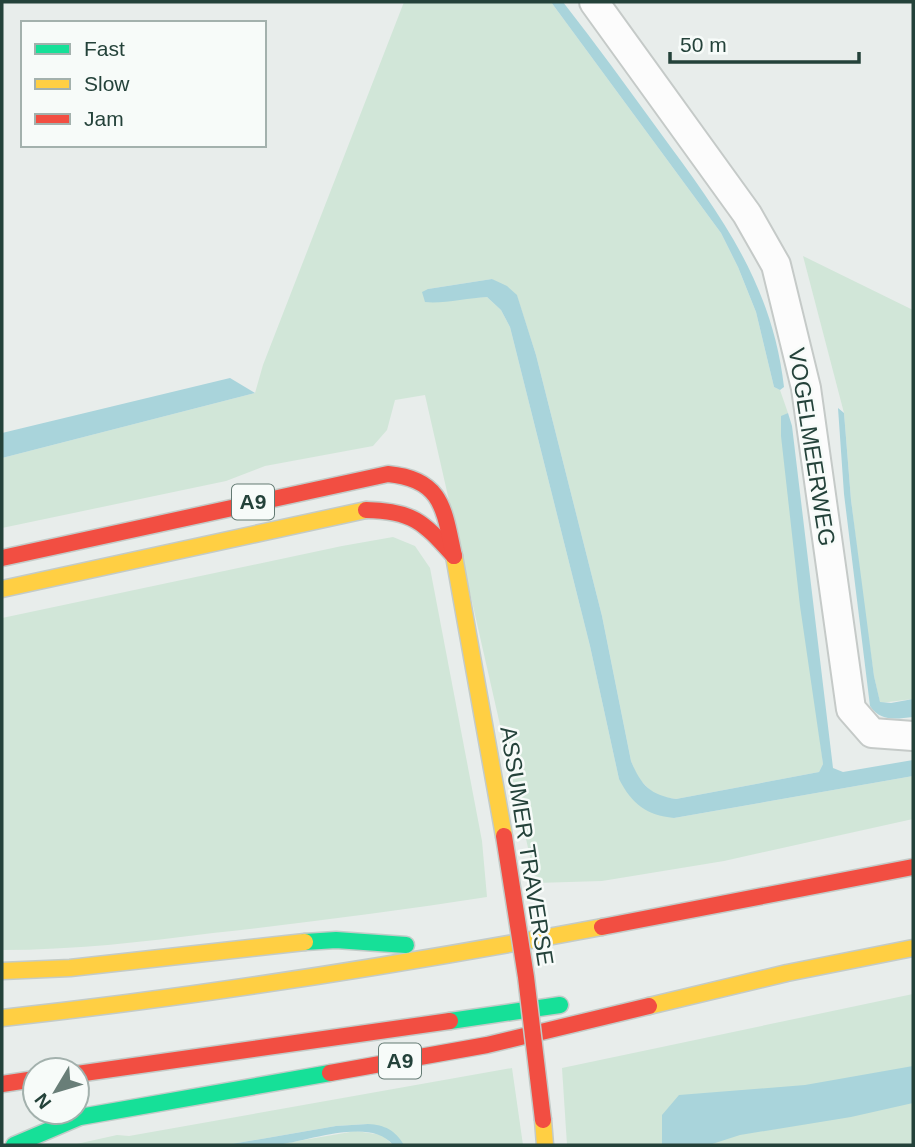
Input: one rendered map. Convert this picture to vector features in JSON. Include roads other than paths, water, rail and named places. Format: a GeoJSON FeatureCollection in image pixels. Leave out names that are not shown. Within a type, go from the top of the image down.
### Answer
{"type":"FeatureCollection","features":[{"type":"Feature","properties":{"kind":"main road","name":"A9"},"geometry":{"type":"LineString","coordinates":[[2,558],[388,474],[412,477],[436,494],[443,508],[454,556]]}},
{"type":"Feature","properties":{"kind":"main road","name":"A9"},"geometry":{"type":"LineString","coordinates":[[2,589],[366,510],[392,510],[410,514],[431,530],[454,556]]}},
{"type":"Feature","properties":{"kind":"main road","name":"ASSUMER TRAVERSE"},"geometry":{"type":"LineString","coordinates":[[454,556],[526,977],[545,1145]]}},
{"type":"Feature","properties":{"kind":"main road"},"geometry":{"type":"LineString","coordinates":[[2,1018],[105,1006],[474,951],[913,867]]}},
{"type":"Feature","properties":{"kind":"main road"},"geometry":{"type":"LineString","coordinates":[[2,971],[69,968],[271,944],[336,940],[474,951]]}},
{"type":"Feature","properties":{"kind":"main road","name":"A9"},"geometry":{"type":"LineString","coordinates":[[13,1145],[80,1117],[487,1045],[787,973],[913,948]]}},
{"type":"Feature","properties":{"kind":"main road","name":"A9"},"geometry":{"type":"LineString","coordinates":[[623,996],[787,973]]}},
{"type":"Feature","properties":{"kind":"main road","name":"A9"},"geometry":{"type":"LineString","coordinates":[[91,1071],[582,1002]]}},
{"type":"Feature","properties":{"kind":"main road"},"geometry":{"type":"LineString","coordinates":[[2,1084],[21,1081]]}},
{"type":"Feature","properties":{"kind":"street","name":"VOGELMEERWEG"},"geometry":{"type":"LineString","coordinates":[[594,2],[747,214],[776,265],[808,395],[851,709],[872,733],[913,736]]}},
{"type":"Feature","properties":{"kind":"water"},"geometry":{"type":"Polygon","coordinates":[[[551,2],[563,2],[702,191],[740,250],[768,314],[778,349],[784,387],[780,390],[774,387],[756,312],[721,233],[551,2]]]}},
{"type":"Feature","properties":{"kind":"water"},"geometry":{"type":"Polygon","coordinates":[[[492,279],[507,286],[517,295],[536,355],[602,616],[631,761],[643,783],[659,795],[676,799],[819,772],[823,764],[800,606],[781,436],[781,416],[788,413],[792,426],[833,768],[843,772],[913,760],[913,776],[674,818],[648,811],[629,795],[619,779],[590,646],[510,327],[501,310],[487,297],[425,302],[422,292],[492,279]]]}},
{"type":"Feature","properties":{"kind":"water"},"geometry":{"type":"Polygon","coordinates":[[[230,378],[255,393],[2,458],[2,433],[230,378]]]}},
{"type":"Feature","properties":{"kind":"water"},"geometry":{"type":"Polygon","coordinates":[[[838,408],[844,413],[851,500],[874,676],[880,702],[913,699],[913,717],[884,717],[870,706],[844,494],[838,408]]]}},
{"type":"Feature","properties":{"kind":"water"},"geometry":{"type":"Polygon","coordinates":[[[913,1066],[913,1103],[851,1117],[740,1135],[709,1145],[662,1145],[662,1115],[679,1095],[805,1085],[913,1066]]]}},
{"type":"Feature","properties":{"kind":"water"},"geometry":{"type":"Polygon","coordinates":[[[368,1124],[389,1129],[404,1145],[393,1145],[383,1137],[369,1132],[354,1131],[275,1145],[226,1145],[336,1126],[368,1124]]]}}]}
